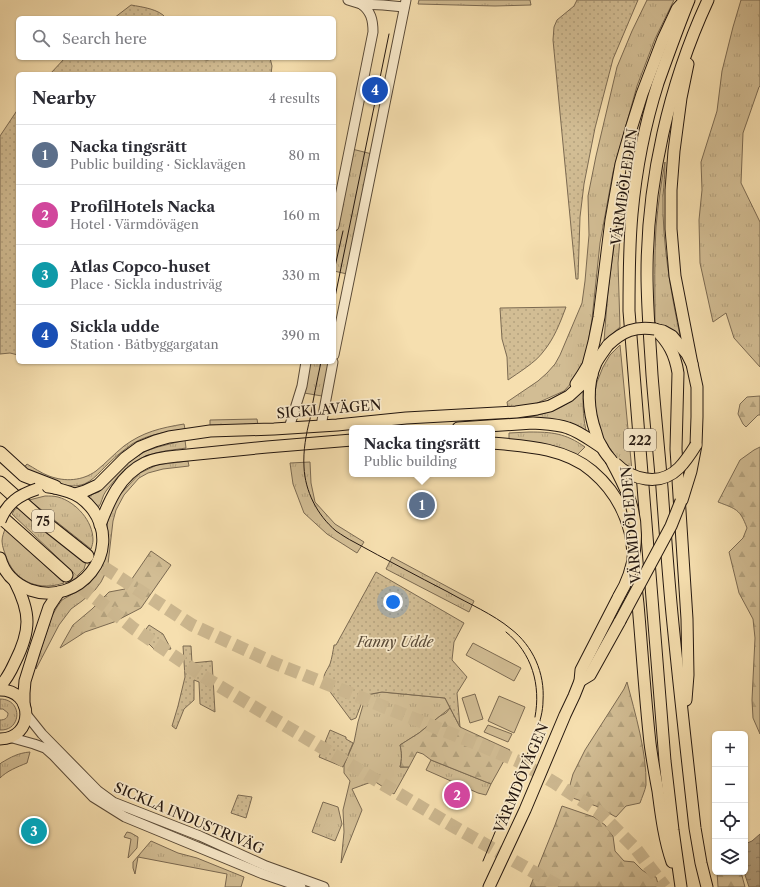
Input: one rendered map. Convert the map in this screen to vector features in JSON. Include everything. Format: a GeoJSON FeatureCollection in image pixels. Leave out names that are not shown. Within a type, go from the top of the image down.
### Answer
{"type":"FeatureCollection","features":[{"type":"Feature","properties":{"kind":"highway"},"geometry":{"type":"LineString","coordinates":[[0,454],[24,475],[55,487]]}},
{"type":"Feature","properties":{"kind":"highway","name":"75"},"geometry":{"type":"LineString","coordinates":[[0,483],[39,518],[87,556]]}},
{"type":"Feature","properties":{"kind":"highway","name":"75"},"geometry":{"type":"LineString","coordinates":[[0,516],[66,575]]}},
{"type":"Feature","properties":{"kind":"main road"},"geometry":{"type":"LineString","coordinates":[[597,362],[599,316],[610,220],[621,164],[640,101],[663,39],[677,9],[685,0]]}},
{"type":"Feature","properties":{"kind":"main road","name":"VÄRMDÖLEDEN"},"geometry":{"type":"LineString","coordinates":[[681,887],[664,745],[629,311],[632,214],[638,168],[647,125],[658,84],[674,37],[690,0]]}},
{"type":"Feature","properties":{"kind":"main road","name":"222"},"geometry":{"type":"LineString","coordinates":[[692,36],[708,0]]}},
{"type":"Feature","properties":{"kind":"main road","name":"VÄRMDÖLEDEN"},"geometry":{"type":"LineString","coordinates":[[692,36],[666,119],[656,170],[647,243],[647,275],[650,350],[672,613],[695,828],[707,887]]}},
{"type":"Feature","properties":{"kind":"main road","name":"VÄRMDÖVÄGEN"},"geometry":{"type":"LineString","coordinates":[[580,681],[590,675],[673,520],[691,472],[696,445],[697,387],[675,276],[671,190],[674,151],[681,98],[692,36]]}},
{"type":"Feature","properties":{"kind":"main road"},"geometry":{"type":"LineString","coordinates":[[537,409],[555,402],[566,394],[582,375],[588,365],[592,353],[599,316]]}},
{"type":"Feature","properties":{"kind":"main road"},"geometry":{"type":"LineString","coordinates":[[692,364],[687,354],[672,336],[663,331],[645,328],[633,329],[622,334],[608,345],[597,362],[592,375],[590,411],[601,447],[617,465],[629,474],[641,478],[655,480],[666,477],[678,469],[696,445]]}},
{"type":"Feature","properties":{"kind":"main road"},"geometry":{"type":"LineString","coordinates":[[656,329],[672,350],[678,373],[676,449],[687,619],[688,675],[684,729]]}},
{"type":"Feature","properties":{"kind":"main road","name":"SICKLAVÄGEN"},"geometry":{"type":"LineString","coordinates":[[75,494],[98,485],[132,452],[155,441],[176,436],[210,431],[321,426],[406,418],[516,412],[537,409],[550,406],[569,396],[592,375]]}},
{"type":"Feature","properties":{"kind":"main road"},"geometry":{"type":"LineString","coordinates":[[495,426],[533,423],[567,427],[601,447]]}},
{"type":"Feature","properties":{"kind":"main road"},"geometry":{"type":"LineString","coordinates":[[317,443],[321,426]]}},
{"type":"Feature","properties":{"kind":"main road"},"geometry":{"type":"LineString","coordinates":[[286,446],[289,428]]}},
{"type":"Feature","properties":{"kind":"main road"},"geometry":{"type":"LineString","coordinates":[[100,525],[109,502],[119,485],[126,476],[146,462],[165,457],[349,440]]}},
{"type":"Feature","properties":{"kind":"main road"},"geometry":{"type":"LineString","coordinates":[[495,443],[549,450],[576,460],[602,480],[612,493],[626,518],[630,533],[634,570],[650,743],[664,835],[681,887]]}},
{"type":"Feature","properties":{"kind":"main road","name":"VÄRMDÖVÄGEN"},"geometry":{"type":"LineString","coordinates":[[489,887],[525,810],[574,696],[580,681],[581,670],[628,578],[634,548],[635,524],[631,503],[611,460]]}},
{"type":"Feature","properties":{"kind":"main road"},"geometry":{"type":"LineString","coordinates":[[0,521],[2,515],[11,503],[23,494],[37,488],[55,487],[75,494],[84,500],[91,507],[100,525],[102,543],[100,556],[94,568],[83,582],[68,590],[44,593],[28,589],[15,582]]}},
{"type":"Feature","properties":{"kind":"main road"},"geometry":{"type":"LineString","coordinates":[[0,558],[2,565],[15,582],[22,595],[27,617],[27,628],[24,641],[7,678],[0,686]]}},
{"type":"Feature","properties":{"kind":"main road"},"geometry":{"type":"LineString","coordinates":[[5,738],[16,734],[26,720],[24,693],[25,681],[49,607],[60,592]]}},
{"type":"Feature","properties":{"kind":"main road"},"geometry":{"type":"LineString","coordinates":[[0,690],[6,690],[19,697],[25,710]]}},
{"type":"Feature","properties":{"kind":"street"},"geometry":{"type":"LineString","coordinates":[[336,216],[373,32],[373,22],[366,7],[348,0]]}},
{"type":"Feature","properties":{"kind":"street"},"geometry":{"type":"LineString","coordinates":[[336,345],[405,4],[373,2],[361,4]]}},
{"type":"Feature","properties":{"kind":"street"},"geometry":{"type":"LineString","coordinates":[[370,13],[373,2]]}},
{"type":"Feature","properties":{"kind":"street"},"geometry":{"type":"LineString","coordinates":[[289,428],[302,386],[306,364]]}},
{"type":"Feature","properties":{"kind":"street"},"geometry":{"type":"LineString","coordinates":[[321,426],[333,364]]}},
{"type":"Feature","properties":{"kind":"street","name":"SICKLA INDUSTRIVÄG"},"geometry":{"type":"LineString","coordinates":[[25,710],[42,734],[104,797],[113,802],[200,836],[266,866],[324,887]]}},
{"type":"Feature","properties":{"kind":"street","name":"SICKLA INDUSTRIVÄG"},"geometry":{"type":"LineString","coordinates":[[5,738],[34,744],[45,748],[93,797],[125,817],[263,874],[301,887]]}},
{"type":"Feature","properties":{"kind":"green space"},"geometry":{"type":"Polygon","coordinates":[[[419,0],[530,0],[531,5],[495,6],[418,4],[419,0]]]}},
{"type":"Feature","properties":{"kind":"green space"},"geometry":{"type":"Polygon","coordinates":[[[577,0],[638,0],[613,59],[595,128],[584,184],[580,217],[578,279],[576,279],[553,40],[554,27],[557,20],[574,6],[577,0]]]}},
{"type":"Feature","properties":{"kind":"green space"},"geometry":{"type":"Polygon","coordinates":[[[647,0],[674,0],[655,39],[637,86],[613,172],[600,243],[592,319],[586,356],[574,380],[564,391],[535,404],[508,408],[507,402],[538,381],[555,364],[582,303],[589,235],[588,196],[596,156],[617,67],[647,0]]]}},
{"type":"Feature","properties":{"kind":"green space"},"geometry":{"type":"Polygon","coordinates":[[[741,0],[760,0],[760,86],[743,133],[741,183],[760,222],[760,367],[734,338],[726,313],[713,322],[700,263],[699,220],[702,190],[701,162],[717,111],[722,71],[741,0]]]}},
{"type":"Feature","properties":{"kind":"green space"},"geometry":{"type":"Polygon","coordinates":[[[131,5],[155,10],[164,16],[117,16],[131,5]]]}},
{"type":"Feature","properties":{"kind":"green space"},"geometry":{"type":"Polygon","coordinates":[[[63,60],[270,60],[272,66],[271,72],[52,72],[63,60]]]}},
{"type":"Feature","properties":{"kind":"green space"},"geometry":{"type":"Polygon","coordinates":[[[16,112],[16,354],[10,353],[0,354],[0,136],[16,112]]]}},
{"type":"Feature","properties":{"kind":"green space"},"geometry":{"type":"Polygon","coordinates":[[[352,149],[372,154],[347,274],[336,271],[336,225],[352,149]]]}},
{"type":"Feature","properties":{"kind":"green space"},"geometry":{"type":"Polygon","coordinates":[[[665,162],[663,196],[664,232],[671,287],[681,340],[664,326],[655,323],[656,227],[665,162]]]}},
{"type":"Feature","properties":{"kind":"green space"},"geometry":{"type":"Polygon","coordinates":[[[625,177],[618,263],[620,327],[604,341],[608,290],[625,177]]]}},
{"type":"Feature","properties":{"kind":"green space"},"geometry":{"type":"Polygon","coordinates":[[[566,307],[554,336],[540,356],[508,380],[507,357],[502,339],[500,308],[566,307]]]}},
{"type":"Feature","properties":{"kind":"green space"},"geometry":{"type":"Polygon","coordinates":[[[620,345],[632,471],[616,457],[602,437],[594,412],[597,382],[610,355],[620,345]]]}},
{"type":"Feature","properties":{"kind":"green space"},"geometry":{"type":"Polygon","coordinates":[[[309,364],[329,364],[322,396],[304,393],[309,364]]]}},
{"type":"Feature","properties":{"kind":"green space"},"geometry":{"type":"Polygon","coordinates":[[[581,391],[583,392],[584,419],[587,434],[526,419],[528,417],[557,409],[572,400],[581,391]]]}},
{"type":"Feature","properties":{"kind":"green space"},"geometry":{"type":"Polygon","coordinates":[[[760,396],[760,415],[758,415],[746,427],[738,414],[740,404],[747,397],[760,396]]]}},
{"type":"Feature","properties":{"kind":"green space"},"geometry":{"type":"Polygon","coordinates":[[[257,419],[258,425],[210,425],[210,420],[257,419]]]}},
{"type":"Feature","properties":{"kind":"green space"},"geometry":{"type":"Polygon","coordinates":[[[184,424],[185,429],[165,432],[132,444],[85,484],[70,486],[47,481],[39,478],[24,467],[27,464],[55,478],[67,480],[79,479],[96,471],[124,446],[138,437],[159,429],[184,424]]]}},
{"type":"Feature","properties":{"kind":"green space"},"geometry":{"type":"Polygon","coordinates":[[[529,432],[558,434],[578,442],[585,447],[576,456],[509,441],[509,433],[529,432]]]}},
{"type":"Feature","properties":{"kind":"green space"},"geometry":{"type":"Polygon","coordinates":[[[185,440],[186,448],[151,454],[134,462],[119,475],[106,491],[98,508],[89,497],[99,492],[119,469],[146,451],[185,440]]]}},
{"type":"Feature","properties":{"kind":"green space"},"geometry":{"type":"Polygon","coordinates":[[[760,447],[760,734],[753,718],[752,700],[755,638],[753,619],[739,593],[729,552],[743,538],[747,528],[737,510],[718,502],[740,460],[760,447]]]}},
{"type":"Feature","properties":{"kind":"green space"},"geometry":{"type":"Polygon","coordinates":[[[188,461],[189,466],[163,469],[148,473],[139,478],[124,495],[116,510],[113,521],[108,564],[101,582],[95,590],[71,609],[59,625],[36,669],[37,661],[52,616],[57,607],[62,600],[88,585],[99,571],[105,559],[107,550],[108,518],[116,499],[140,473],[157,465],[188,461]]]}},
{"type":"Feature","properties":{"kind":"green space"},"geometry":{"type":"Polygon","coordinates":[[[310,462],[311,483],[315,502],[335,524],[364,542],[357,553],[327,534],[304,513],[293,484],[290,463],[310,462]]]}},
{"type":"Feature","properties":{"kind":"green space"},"geometry":{"type":"Polygon","coordinates":[[[45,496],[65,500],[71,503],[82,513],[87,519],[92,533],[93,541],[91,549],[29,500],[45,496]]]}},
{"type":"Feature","properties":{"kind":"green space"},"geometry":{"type":"Polygon","coordinates":[[[18,508],[86,562],[84,569],[77,576],[12,514],[15,509],[18,508]]]}},
{"type":"Feature","properties":{"kind":"green space"},"geometry":{"type":"Polygon","coordinates":[[[5,529],[64,583],[46,586],[38,585],[30,583],[17,574],[11,567],[3,548],[2,539],[5,529]]]}},
{"type":"Feature","properties":{"kind":"green space"},"geometry":{"type":"Polygon","coordinates":[[[151,551],[171,565],[141,608],[114,622],[85,632],[60,648],[73,625],[109,592],[125,589],[151,551]]]}},
{"type":"Feature","properties":{"kind":"green space"},"geometry":{"type":"Polygon","coordinates":[[[392,557],[474,601],[469,612],[386,569],[392,557]]]}},
{"type":"Feature","properties":{"kind":"green space","name":"Fanny Udde"},"geometry":{"type":"Polygon","coordinates":[[[376,572],[464,623],[454,642],[452,660],[467,677],[457,693],[460,727],[445,698],[382,692],[365,694],[356,718],[351,720],[325,685],[324,676],[330,664],[334,645],[336,645],[376,572]]]}},
{"type":"Feature","properties":{"kind":"green space"},"geometry":{"type":"Polygon","coordinates":[[[149,625],[163,634],[171,649],[155,650],[141,636],[149,625]]]}},
{"type":"Feature","properties":{"kind":"green space"},"geometry":{"type":"Polygon","coordinates":[[[473,643],[521,668],[514,681],[466,655],[473,643]]]}},
{"type":"Feature","properties":{"kind":"green space"},"geometry":{"type":"Polygon","coordinates":[[[183,646],[191,646],[192,663],[212,661],[215,712],[200,704],[199,682],[194,680],[194,700],[184,709],[176,729],[172,726],[185,677],[183,646]]]}},
{"type":"Feature","properties":{"kind":"green space"},"geometry":{"type":"Polygon","coordinates":[[[627,682],[643,747],[646,785],[640,803],[626,806],[616,817],[596,806],[567,796],[573,774],[585,750],[627,682]]]}},
{"type":"Feature","properties":{"kind":"green space"},"geometry":{"type":"Polygon","coordinates":[[[382,692],[445,698],[450,708],[419,733],[400,745],[402,756],[400,767],[409,767],[394,794],[374,781],[352,789],[362,810],[341,863],[344,832],[343,810],[350,781],[344,773],[344,765],[354,742],[366,695],[382,692]]]}},
{"type":"Feature","properties":{"kind":"green space"},"geometry":{"type":"Polygon","coordinates":[[[475,694],[483,719],[470,723],[462,698],[475,694]]]}},
{"type":"Feature","properties":{"kind":"green space"},"geometry":{"type":"Polygon","coordinates":[[[499,696],[525,707],[514,733],[488,721],[499,696]]]}},
{"type":"Feature","properties":{"kind":"green space"},"geometry":{"type":"Polygon","coordinates":[[[0,699],[8,700],[13,704],[17,715],[13,726],[0,730],[0,720],[6,718],[8,713],[3,709],[0,709],[0,699]]]}},
{"type":"Feature","properties":{"kind":"green space"},"geometry":{"type":"Polygon","coordinates":[[[450,708],[460,727],[510,750],[491,784],[431,760],[423,754],[417,752],[409,767],[400,767],[402,756],[400,745],[419,733],[446,713],[450,708]]]}},
{"type":"Feature","properties":{"kind":"green space"},"geometry":{"type":"Polygon","coordinates":[[[488,725],[512,734],[508,742],[484,732],[488,725]]]}},
{"type":"Feature","properties":{"kind":"green space"},"geometry":{"type":"Polygon","coordinates":[[[330,730],[346,737],[346,739],[353,743],[343,767],[319,757],[330,730]]]}},
{"type":"Feature","properties":{"kind":"green space"},"geometry":{"type":"Polygon","coordinates":[[[30,752],[27,763],[9,771],[0,778],[1,763],[22,753],[30,752]]]}},
{"type":"Feature","properties":{"kind":"green space"},"geometry":{"type":"Polygon","coordinates":[[[431,760],[491,784],[486,795],[478,793],[426,770],[431,760]]]}},
{"type":"Feature","properties":{"kind":"green space"},"geometry":{"type":"Polygon","coordinates":[[[238,795],[252,797],[246,818],[231,813],[238,795]]]}},
{"type":"Feature","properties":{"kind":"green space"},"geometry":{"type":"Polygon","coordinates":[[[323,802],[338,807],[342,824],[335,841],[312,832],[323,802]]]}},
{"type":"Feature","properties":{"kind":"green space"},"geometry":{"type":"Polygon","coordinates":[[[562,806],[594,817],[605,825],[613,836],[615,851],[624,861],[634,862],[642,870],[651,876],[656,877],[659,887],[530,887],[562,806]]]}},
{"type":"Feature","properties":{"kind":"green space"},"geometry":{"type":"Polygon","coordinates":[[[127,832],[138,837],[137,848],[128,858],[131,839],[124,837],[127,832]]]}},
{"type":"Feature","properties":{"kind":"green space"},"geometry":{"type":"Polygon","coordinates":[[[151,841],[178,853],[197,858],[244,877],[241,887],[225,887],[227,874],[138,857],[135,874],[133,862],[151,841]]]}},
{"type":"Feature","properties":{"kind":"green space"},"geometry":{"type":"Polygon","coordinates":[[[717,875],[742,875],[745,887],[718,887],[717,875]]]}},
{"type":"Feature","properties":{"kind":"water"},"geometry":{"type":"Polygon","coordinates":[[[760,834],[760,887],[749,887],[745,875],[748,875],[748,843],[760,834]]]}},
{"type":"Feature","properties":{"kind":"tunnel"},"geometry":{"type":"LineString","coordinates":[[88,557],[192,625],[274,663],[520,762],[598,811],[636,849],[665,887]]}},
{"type":"Feature","properties":{"kind":"tunnel"},"geometry":{"type":"LineString","coordinates":[[66,575],[133,628],[209,680],[451,825],[560,887]]}},
{"type":"Feature","properties":{"kind":"tram line"},"geometry":{"type":"LineString","coordinates":[[336,292],[389,34]]}},
{"type":"Feature","properties":{"kind":"tram line"},"geometry":{"type":"LineString","coordinates":[[336,262],[343,231]]}},
{"type":"Feature","properties":{"kind":"tram line"},"geometry":{"type":"LineString","coordinates":[[321,364],[306,437],[304,461],[307,485],[313,502],[323,518],[336,531],[350,540],[481,609],[497,619],[511,629],[526,643],[540,670],[543,701],[537,731],[483,861]]}},
{"type":"Feature","properties":{"kind":"tram line"},"geometry":{"type":"LineString","coordinates":[[506,632],[515,640],[522,650],[532,670],[537,693],[535,717]]}},
{"type":"Feature","properties":{"kind":"place","name":"Sickla udde"},"geometry":{"type":"Point","coordinates":[375,90]}},
{"type":"Feature","properties":{"kind":"place","name":"Nacka tingsrätt"},"geometry":{"type":"Point","coordinates":[422,505]}},
{"type":"Feature","properties":{"kind":"place","name":"ProfilHotels Nacka"},"geometry":{"type":"Point","coordinates":[457,795]}},
{"type":"Feature","properties":{"kind":"place","name":"Atlas Copco-huset"},"geometry":{"type":"Point","coordinates":[34,831]}}]}
